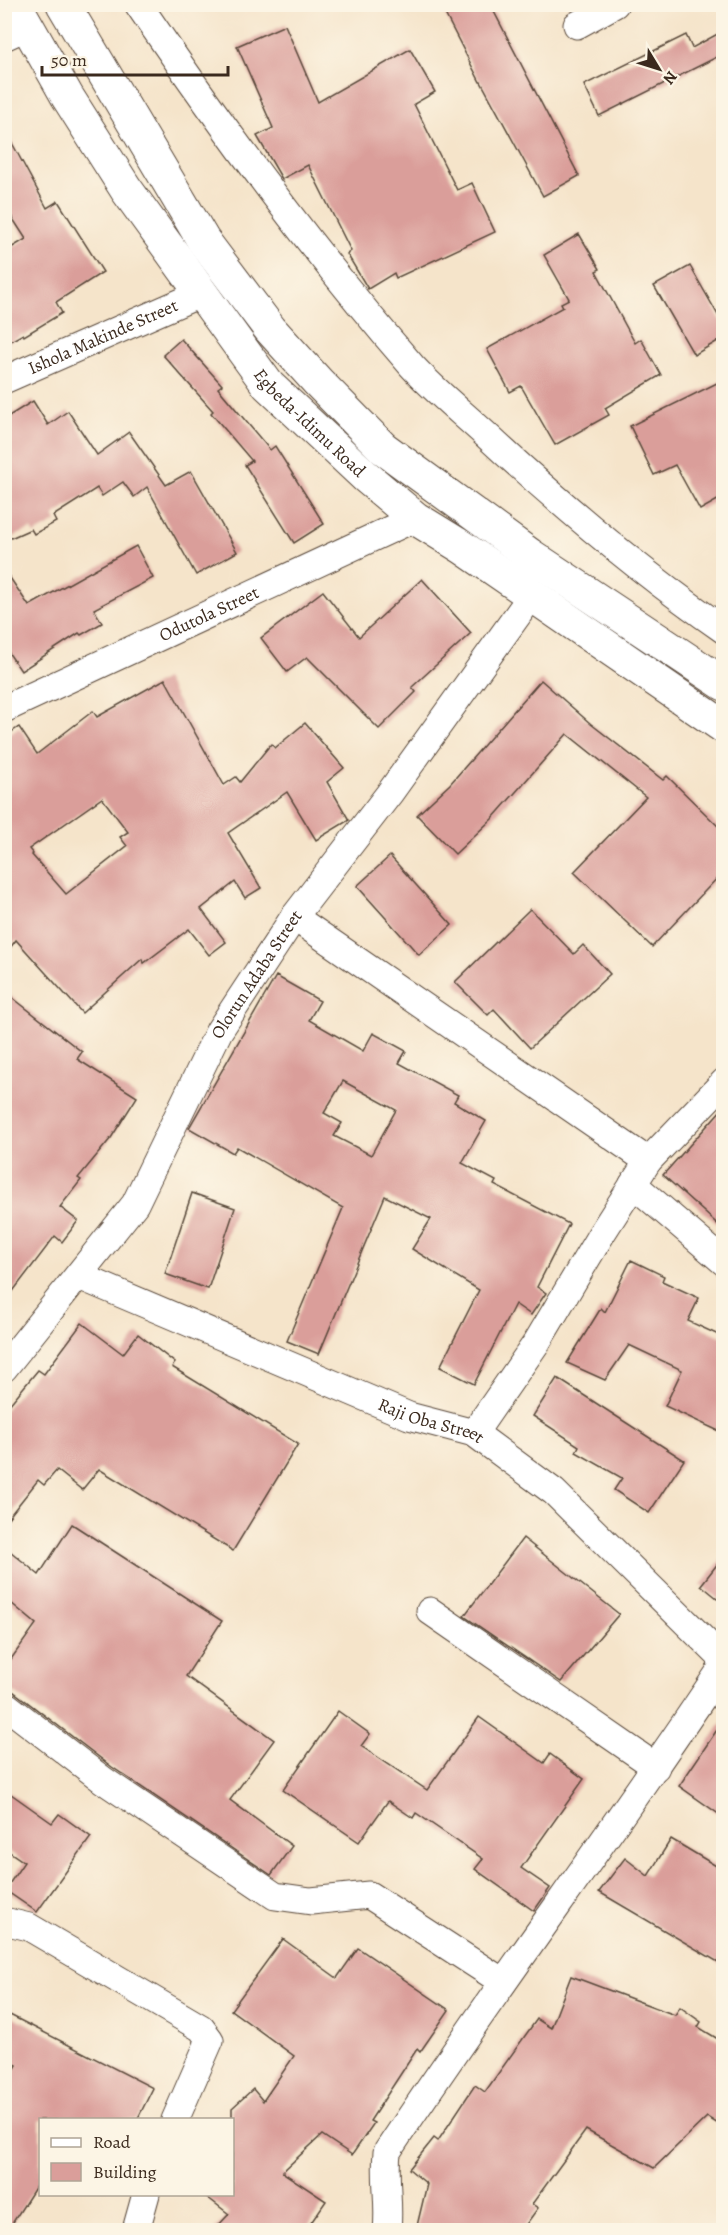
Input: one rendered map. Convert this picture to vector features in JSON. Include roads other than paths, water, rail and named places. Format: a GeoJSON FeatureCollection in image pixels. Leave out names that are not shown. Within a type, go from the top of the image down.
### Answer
{"type":"FeatureCollection","features":[{"type":"Feature","properties":{"kind":"main road","name":"Egbeda-Idimu Road"},"geometry":{"type":"LineString","coordinates":[[63,4],[203,240],[270,329],[318,382],[383,448],[530,555],[723,684]]}},
{"type":"Feature","properties":{"kind":"main road","name":"Egbeda-Idimu Road"},"geometry":{"type":"LineString","coordinates":[[16,23],[67,96],[126,189],[268,386],[364,476],[415,518],[532,595],[723,727]]}},
{"type":"Feature","properties":{"kind":"street"},"geometry":{"type":"LineString","coordinates":[[138,4],[196,89],[326,261],[414,368],[522,468],[672,594],[723,630]]}},
{"type":"Feature","properties":{"kind":"street"},"geometry":{"type":"LineString","coordinates":[[577,25],[615,4]]}},
{"type":"Feature","properties":{"kind":"street","name":"Ishola Makinde Street"},"geometry":{"type":"LineString","coordinates":[[4,380],[202,293]]}},
{"type":"Feature","properties":{"kind":"street","name":"Odutola Street"},"geometry":{"type":"LineString","coordinates":[[4,709],[415,518]]}},
{"type":"Feature","properties":{"kind":"street","name":"Olorun Adaba Street"},"geometry":{"type":"LineString","coordinates":[[4,1368],[135,1204],[219,1031],[294,917],[389,794],[532,595]]}},
{"type":"Feature","properties":{"kind":"street"},"geometry":{"type":"LineString","coordinates":[[294,917],[648,1161]]}},
{"type":"Feature","properties":{"kind":"street"},"geometry":{"type":"LineString","coordinates":[[474,1433],[537,1342],[648,1161],[723,1082]]}},
{"type":"Feature","properties":{"kind":"street"},"geometry":{"type":"LineString","coordinates":[[633,1184],[723,1262]]}},
{"type":"Feature","properties":{"kind":"street","name":"Raji Oba Street"},"geometry":{"type":"LineString","coordinates":[[79,1276],[409,1416],[474,1433],[554,1492],[723,1660]]}},
{"type":"Feature","properties":{"kind":"street"},"geometry":{"type":"LineString","coordinates":[[430,1611],[656,1767]]}},
{"type":"Feature","properties":{"kind":"street"},"geometry":{"type":"LineString","coordinates":[[387,2230],[389,2212],[385,2173],[387,2152],[503,1982],[656,1767],[723,1665]]}},
{"type":"Feature","properties":{"kind":"street"},"geometry":{"type":"LineString","coordinates":[[4,1704],[103,1780],[275,1896],[311,1900],[369,1895],[503,1982]]}},
{"type":"Feature","properties":{"kind":"street"},"geometry":{"type":"LineString","coordinates":[[4,1921],[29,1927],[201,2028],[210,2040],[176,2118]]}},
{"type":"Feature","properties":{"kind":"street"},"geometry":{"type":"LineString","coordinates":[[136,2230],[145,2196]]}}]}
